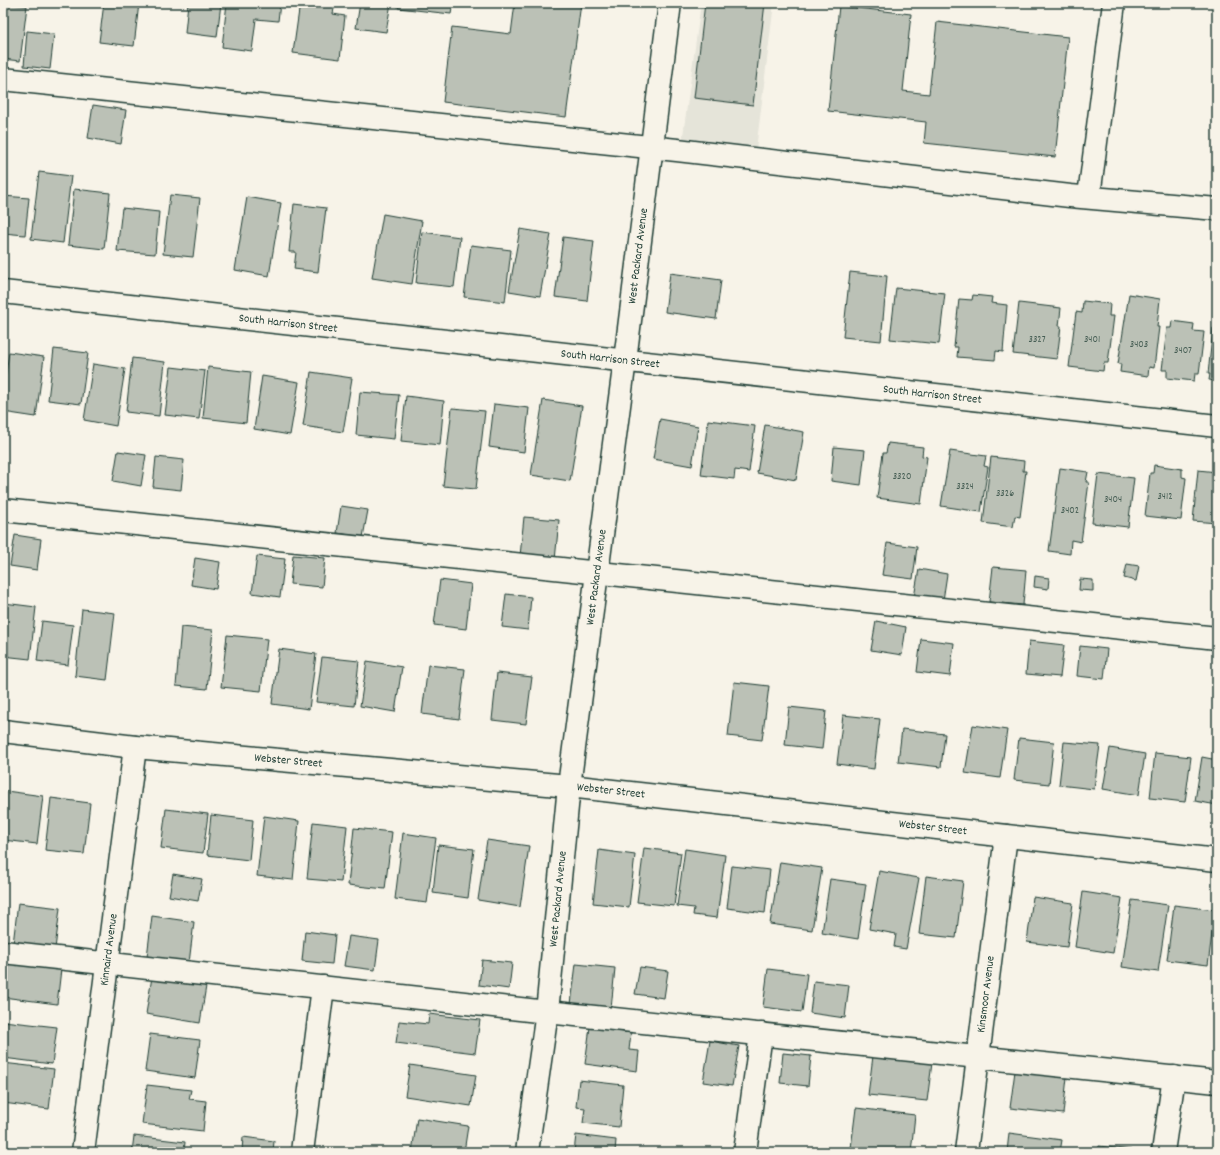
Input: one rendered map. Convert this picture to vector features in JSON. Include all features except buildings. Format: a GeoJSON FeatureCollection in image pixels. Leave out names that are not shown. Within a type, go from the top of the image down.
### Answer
{"type":"FeatureCollection","features":[{"type":"Feature","properties":{"kind":"street","name":"West Packard Avenue"},"geometry":{"type":"LineString","coordinates":[[526,1152],[547,1012],[568,786],[626,360],[670,3]]}},
{"type":"Feature","properties":{"kind":"street"},"geometry":{"type":"LineString","coordinates":[[1089,196],[1114,3]]}},
{"type":"Feature","properties":{"kind":"street"},"geometry":{"type":"LineString","coordinates":[[3,78],[1217,209]]}},
{"type":"Feature","properties":{"kind":"street","name":"South Harrison Street"},"geometry":{"type":"LineString","coordinates":[[3,292],[1217,426]]}},
{"type":"Feature","properties":{"kind":"street"},"geometry":{"type":"LineString","coordinates":[[3,510],[1217,638]]}},
{"type":"Feature","properties":{"kind":"street","name":"Webster Street"},"geometry":{"type":"LineString","coordinates":[[3,731],[136,747],[568,786],[1217,860]]}},
{"type":"Feature","properties":{"kind":"street","name":"Kinnaird Avenue"},"geometry":{"type":"LineString","coordinates":[[83,1152],[136,747]]}},
{"type":"Feature","properties":{"kind":"street","name":"Kinsmoor Avenue"},"geometry":{"type":"LineString","coordinates":[[966,1152],[1006,836]]}},
{"type":"Feature","properties":{"kind":"street"},"geometry":{"type":"LineString","coordinates":[[3,952],[108,962],[547,1012],[1217,1082]]}},
{"type":"Feature","properties":{"kind":"street"},"geometry":{"type":"LineString","coordinates":[[302,1152],[323,987]]}},
{"type":"Feature","properties":{"kind":"street"},"geometry":{"type":"LineString","coordinates":[[745,1152],[761,1034]]}},
{"type":"Feature","properties":{"kind":"street"},"geometry":{"type":"LineString","coordinates":[[1164,1152],[1174,1077]]}},
{"type":"Feature","properties":{"kind":"shaded area"},"geometry":{"type":"Polygon","coordinates":[[[701,3],[774,3],[756,150],[682,143],[701,3]]]}}]}
